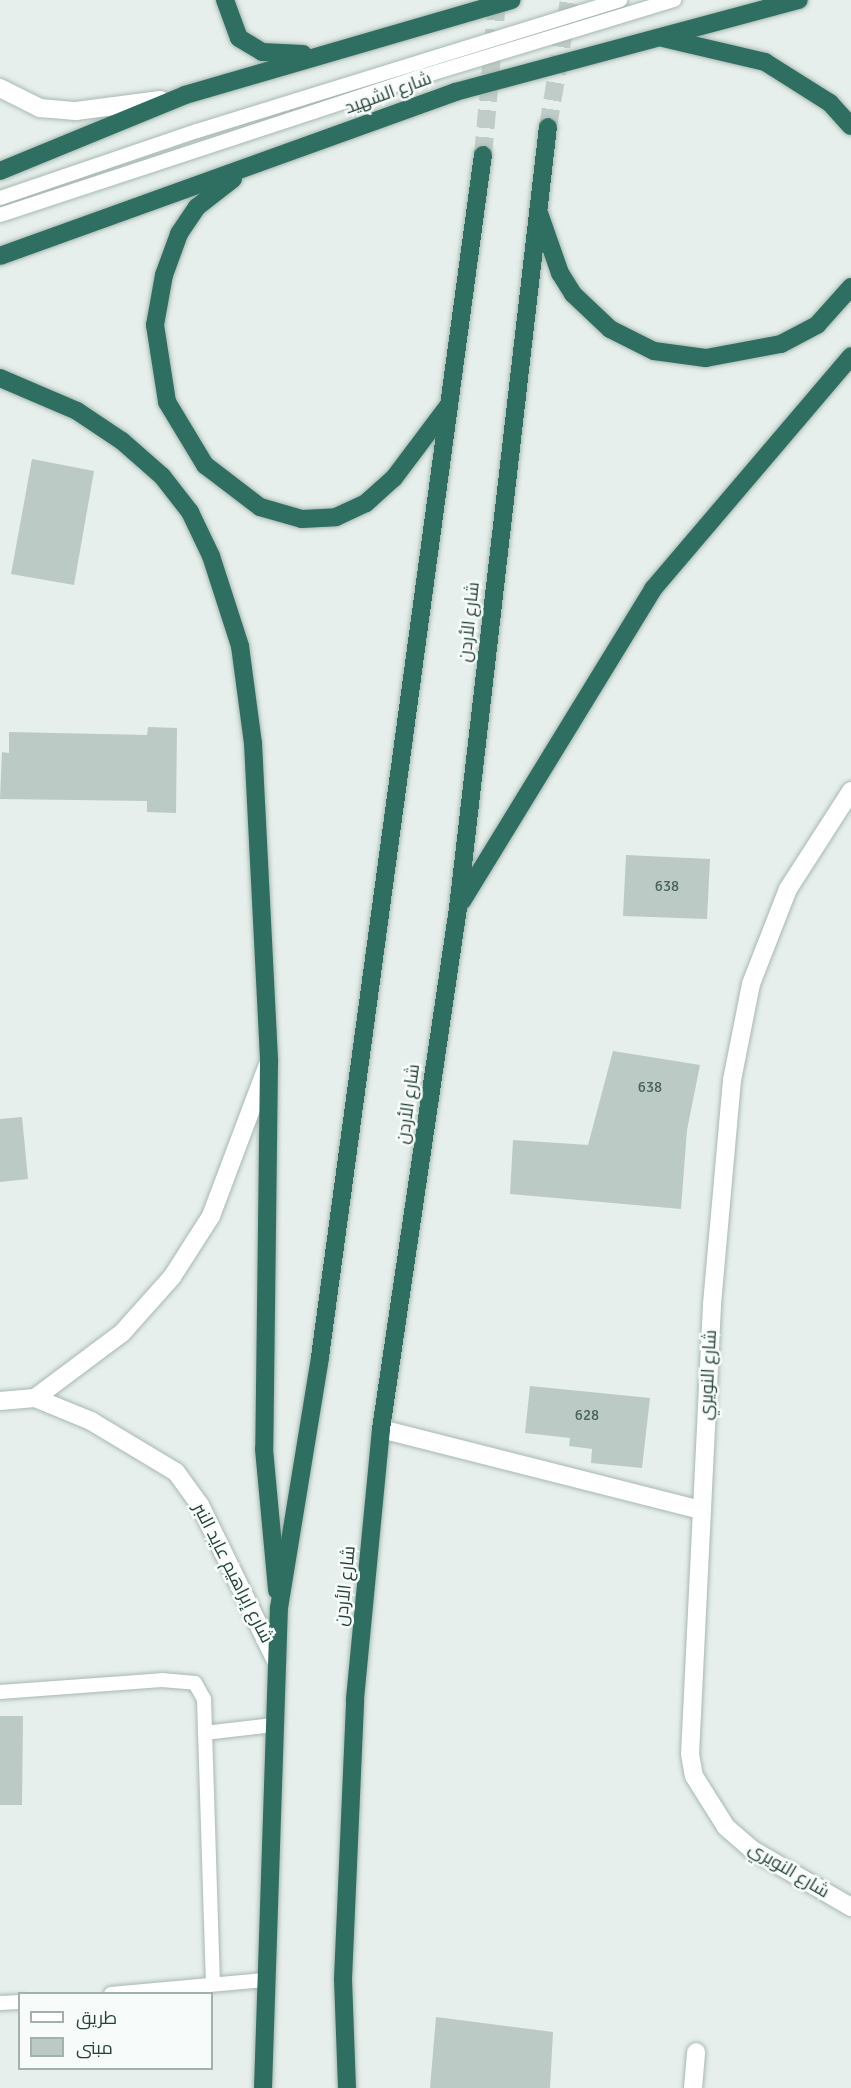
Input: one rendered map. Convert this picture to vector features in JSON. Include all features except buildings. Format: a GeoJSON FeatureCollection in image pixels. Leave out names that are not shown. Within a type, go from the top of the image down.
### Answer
{"type":"FeatureCollection","features":[{"type":"Feature","properties":{"kind":"highway"},"geometry":{"type":"LineString","coordinates":[[225,0],[239,38],[262,52],[329,52]]}},
{"type":"Feature","properties":{"kind":"highway"},"geometry":{"type":"LineString","coordinates":[[0,171],[185,95],[511,0]]}},
{"type":"Feature","properties":{"kind":"highway","name":"شارع الشهيد"},"geometry":{"type":"LineString","coordinates":[[0,256],[455,92],[799,0]]}},
{"type":"Feature","properties":{"kind":"highway"},"geometry":{"type":"LineString","coordinates":[[658,37],[765,63],[830,103],[851,126]]}},
{"type":"Feature","properties":{"kind":"highway","name":"شارع الأردن"},"geometry":{"type":"LineString","coordinates":[[347,2088],[344,1979],[355,1699],[381,1429],[458,908],[537,207],[548,128]]}},
{"type":"Feature","properties":{"kind":"highway"},"geometry":{"type":"LineString","coordinates":[[263,2088],[264,1980],[275,1659],[279,1608],[320,1357],[395,777],[451,402],[483,155]]}},
{"type":"Feature","properties":{"kind":"highway"},"geometry":{"type":"LineString","coordinates":[[276,156],[218,187],[197,207],[179,234],[164,275],[155,325],[158,368],[167,402],[205,465],[260,507],[302,519],[336,517],[366,503],[394,478],[451,402]]}},
{"type":"Feature","properties":{"kind":"highway"},"geometry":{"type":"LineString","coordinates":[[537,207],[560,273],[573,294],[610,328],[654,351],[706,358],[781,344],[817,325],[851,287]]}},
{"type":"Feature","properties":{"kind":"highway"},"geometry":{"type":"LineString","coordinates":[[458,908],[653,589],[851,356]]}},
{"type":"Feature","properties":{"kind":"highway"},"geometry":{"type":"LineString","coordinates":[[0,378],[78,411],[122,441],[162,476],[190,512],[224,586],[249,699],[269,1062],[264,1449],[266,1515],[279,1608]]}},
{"type":"Feature","properties":{"kind":"street"},"geometry":{"type":"LineString","coordinates":[[0,88],[40,108],[76,111],[185,95]]}},
{"type":"Feature","properties":{"kind":"street","name":"شارع النويري"},"geometry":{"type":"LineString","coordinates":[[851,791],[788,889],[751,984],[732,1080],[723,1179],[702,1510],[690,1754],[694,1776],[708,1804],[751,1849],[851,1907]]}},
{"type":"Feature","properties":{"kind":"street"},"geometry":{"type":"LineString","coordinates":[[35,1398],[122,1333],[172,1278],[211,1216],[269,1062]]}},
{"type":"Feature","properties":{"kind":"street","name":"شارع إبراهيم عايد النبر"},"geometry":{"type":"LineString","coordinates":[[0,1401],[35,1398],[91,1421],[176,1472],[200,1505],[275,1659]]}},
{"type":"Feature","properties":{"kind":"street"},"geometry":{"type":"LineString","coordinates":[[381,1429],[702,1510]]}},
{"type":"Feature","properties":{"kind":"street"},"geometry":{"type":"LineString","coordinates":[[693,2088],[696,2052]]}},
{"type":"Feature","properties":{"kind":"lane"},"geometry":{"type":"LineString","coordinates":[[0,198],[197,130],[620,0]]}},
{"type":"Feature","properties":{"kind":"lane"},"geometry":{"type":"LineString","coordinates":[[0,215],[417,78],[674,0]]}},
{"type":"Feature","properties":{"kind":"lane"},"geometry":{"type":"LineString","coordinates":[[0,1692],[189,1681],[204,1698],[213,1984]]}},
{"type":"Feature","properties":{"kind":"lane"},"geometry":{"type":"LineString","coordinates":[[205,1733],[273,1725]]}},
{"type":"Feature","properties":{"kind":"lane"},"geometry":{"type":"LineString","coordinates":[[131,1992],[264,1980]]}},
{"type":"Feature","properties":{"kind":"lane"},"geometry":{"type":"LineString","coordinates":[[0,2003],[18,2002]]}},
{"type":"Feature","properties":{"kind":"tunnel"},"geometry":{"type":"LineString","coordinates":[[483,155],[497,0]]}},
{"type":"Feature","properties":{"kind":"tunnel"},"geometry":{"type":"LineString","coordinates":[[548,127],[569,0]]}}]}
